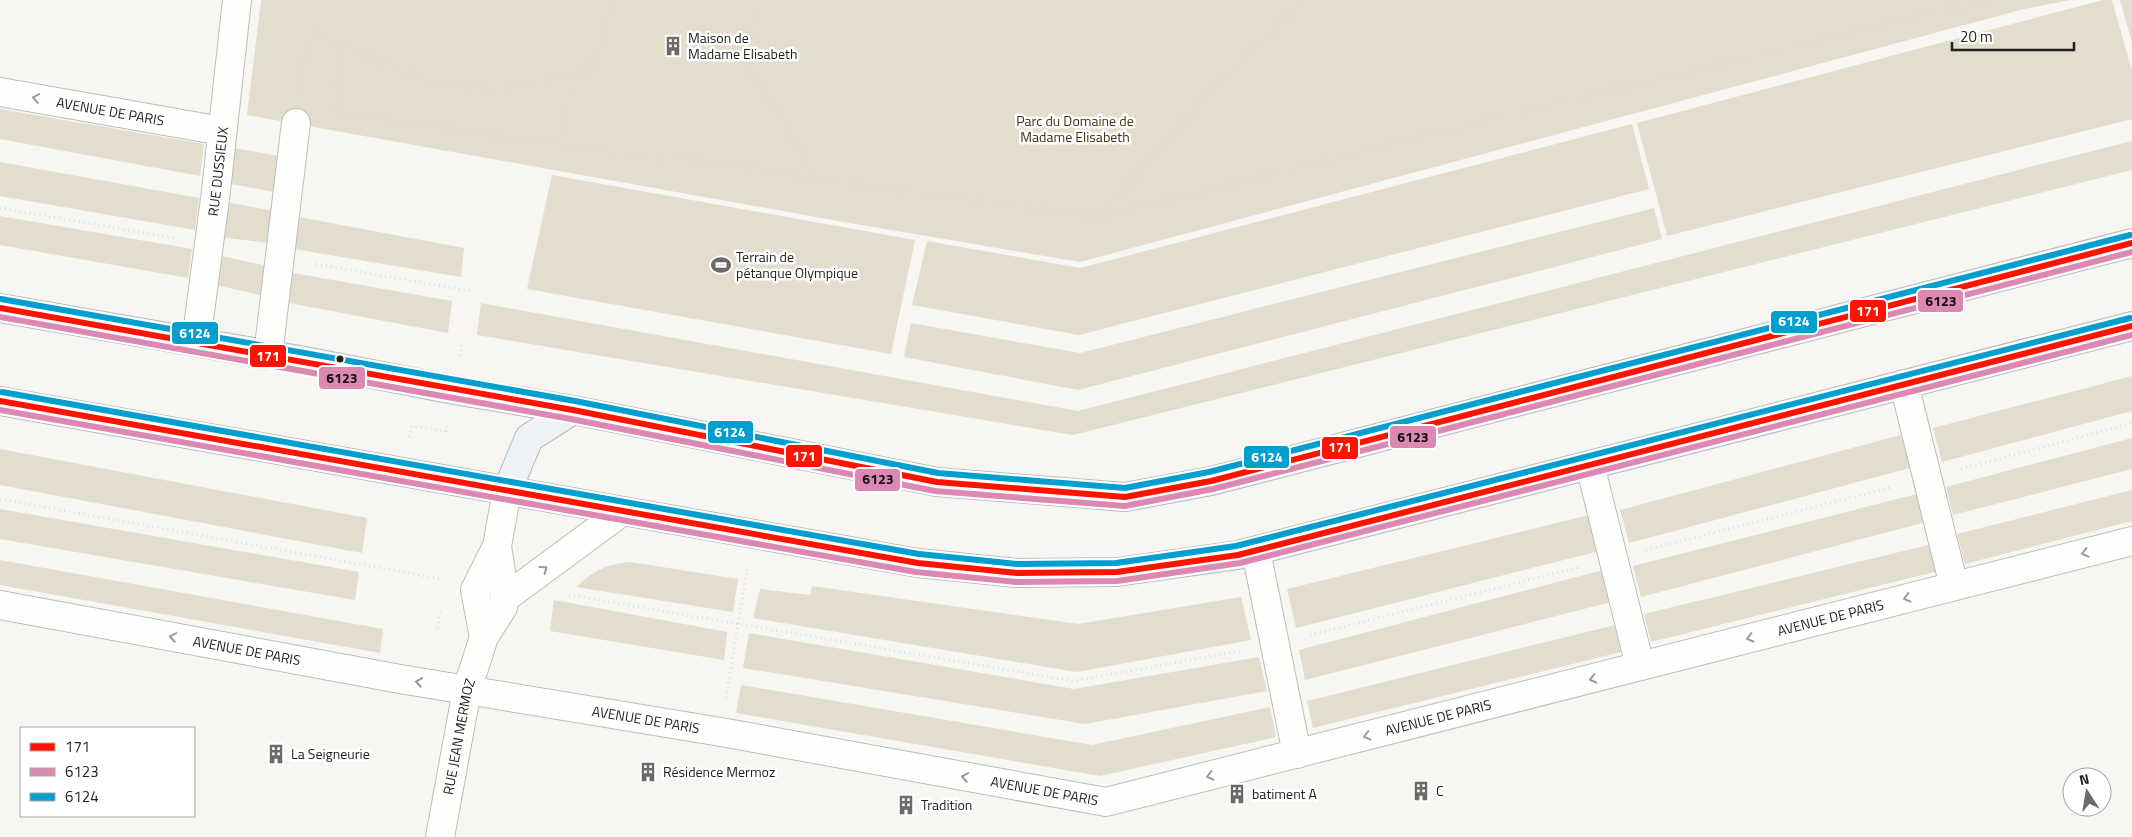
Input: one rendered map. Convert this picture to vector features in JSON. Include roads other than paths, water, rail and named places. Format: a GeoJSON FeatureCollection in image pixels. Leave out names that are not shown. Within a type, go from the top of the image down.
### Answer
{"type":"FeatureCollection","features":[{"type":"Feature","properties":{"kind":"main road"},"geometry":{"type":"LineString","coordinates":[[0,308],[573,410],[937,482],[1125,497],[1211,482],[2132,243]]}},
{"type":"Feature","properties":{"kind":"main road"},"geometry":{"type":"LineString","coordinates":[[0,400],[918,563],[1017,573],[1117,572],[1256,551],[2132,326]]}},
{"type":"Feature","properties":{"kind":"main road"},"geometry":{"type":"LineString","coordinates":[[507,491],[519,401]]}},
{"type":"Feature","properties":{"kind":"main road"},"geometry":{"type":"LineString","coordinates":[[507,491],[529,438],[573,410]]}},
{"type":"Feature","properties":{"kind":"street","name":"RUE DUSSIEUX"},"geometry":{"type":"LineString","coordinates":[[196,342],[216,191],[237,0]]}},
{"type":"Feature","properties":{"kind":"street","name":"AVENUE DE PARIS"},"geometry":{"type":"LineString","coordinates":[[0,92],[222,131]]}},
{"type":"Feature","properties":{"kind":"street"},"geometry":{"type":"LineString","coordinates":[[268,355],[296,123]]}},
{"type":"Feature","properties":{"kind":"street"},"geometry":{"type":"LineString","coordinates":[[1904,384],[1954,586]]}},
{"type":"Feature","properties":{"kind":"street"},"geometry":{"type":"LineString","coordinates":[[1590,465],[1640,666]]}},
{"type":"Feature","properties":{"kind":"street","name":"RUE JEAN MERMOZ"},"geometry":{"type":"LineString","coordinates":[[484,637],[475,590],[497,546],[507,491]]}},
{"type":"Feature","properties":{"kind":"street","name":"RUE JEAN MERMOZ"},"geometry":{"type":"LineString","coordinates":[[505,598],[623,511]]}},
{"type":"Feature","properties":{"kind":"street","name":"AVENUE DE PARIS"},"geometry":{"type":"LineString","coordinates":[[0,605],[467,690],[721,732],[1106,802],[2132,541]]}},
{"type":"Feature","properties":{"kind":"street","name":"RUE JEAN MERMOZ"},"geometry":{"type":"LineString","coordinates":[[440,837],[467,690],[484,637],[503,607],[505,598],[497,546]]}},
{"type":"Feature","properties":{"kind":"street"},"geometry":{"type":"LineString","coordinates":[[1256,551],[1273,644],[1297,754]]}},
{"type":"Feature","properties":{"kind":"place","name":"Maison de Madame Elisabeth"},"geometry":{"type":"Point","coordinates":[673,46]}},
{"type":"Feature","properties":{"kind":"place","name":"Terrain de pétanque Olympique"},"geometry":{"type":"Point","coordinates":[721,265]}},
{"type":"Feature","properties":{"kind":"place","name":"La Seigneurie"},"geometry":{"type":"Point","coordinates":[276,754]}},
{"type":"Feature","properties":{"kind":"place","name":"Résidence Mermoz"},"geometry":{"type":"Point","coordinates":[648,772]}},
{"type":"Feature","properties":{"kind":"place","name":"C"},"geometry":{"type":"Point","coordinates":[1421,791]}},
{"type":"Feature","properties":{"kind":"place","name":"batiment A"},"geometry":{"type":"Point","coordinates":[1237,794]}},
{"type":"Feature","properties":{"kind":"place","name":"Tradition"},"geometry":{"type":"Point","coordinates":[906,805]}},
{"type":"Feature","properties":{"kind":"park label","name":"Parc du Domaine de Madame Elisabeth"},"geometry":{"type":"Point","coordinates":[1075,130]}}]}
